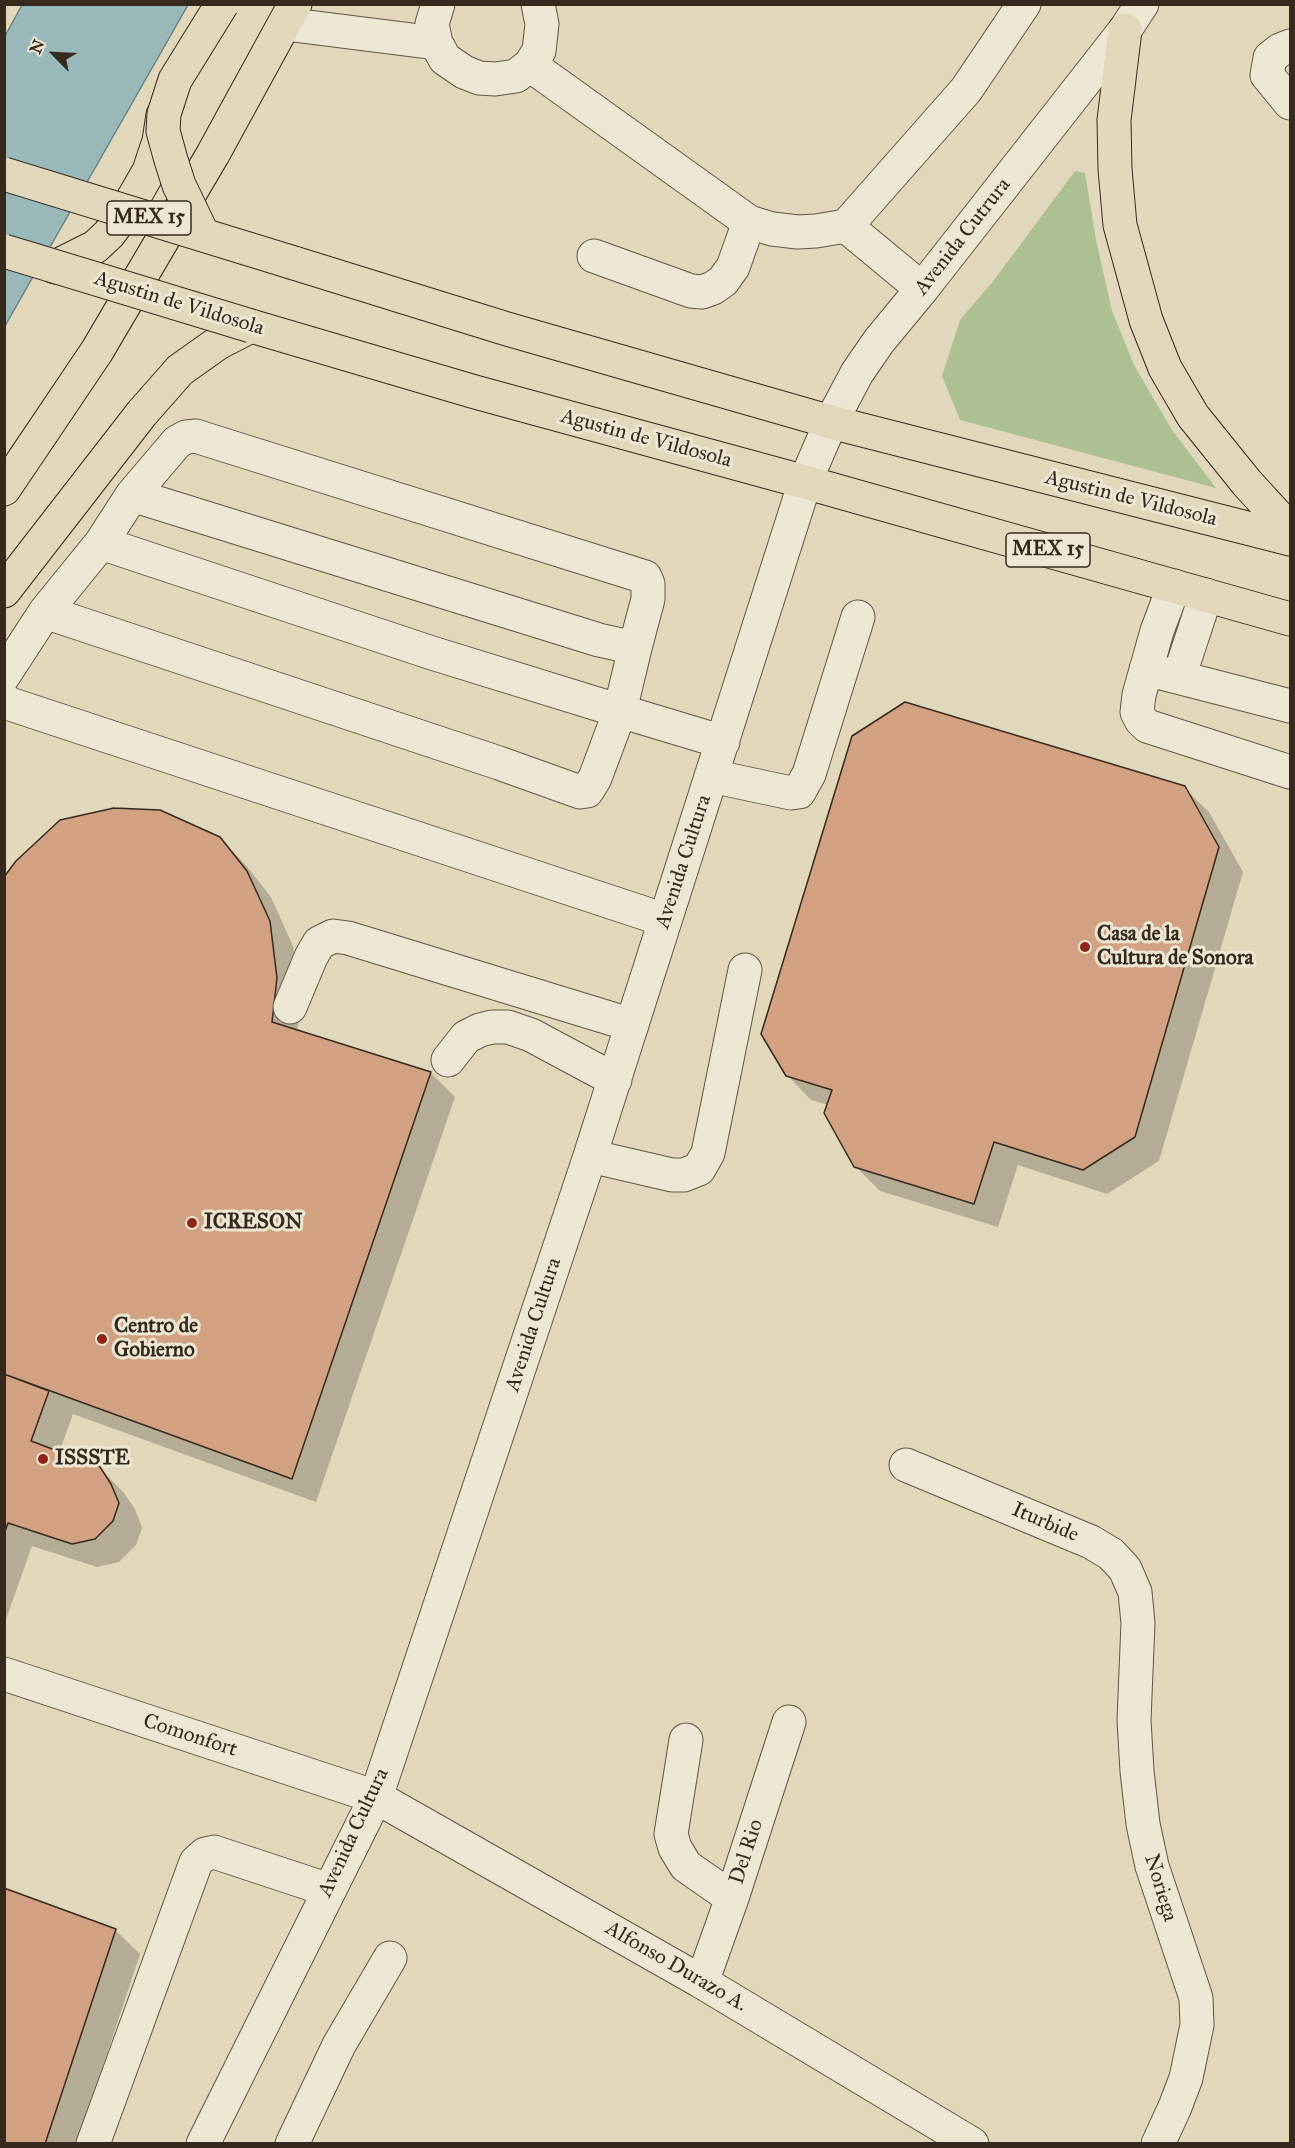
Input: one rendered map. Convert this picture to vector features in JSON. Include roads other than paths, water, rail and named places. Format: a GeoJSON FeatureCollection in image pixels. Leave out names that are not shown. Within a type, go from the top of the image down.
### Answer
{"type":"FeatureCollection","features":[{"type":"Feature","properties":{"kind":"main road"},"geometry":{"type":"LineString","coordinates":[[55,267],[95,247],[109,234],[126,211],[148,171],[159,141],[164,114],[175,81],[222,4]]}},
{"type":"Feature","properties":{"kind":"main road"},"geometry":{"type":"LineString","coordinates":[[4,489],[97,351],[213,154],[290,14]]}},
{"type":"Feature","properties":{"kind":"main road"},"geometry":{"type":"LineString","coordinates":[[1133,17],[1114,120],[1115,169],[1120,225],[1146,320],[1166,368],[1193,416],[1247,483],[1290,530]]}},
{"type":"Feature","properties":{"kind":"main road"},"geometry":{"type":"LineString","coordinates":[[164,114],[164,131],[179,185],[203,235]]}},
{"type":"Feature","properties":{"kind":"main road","name":"Agustin de Vildosola"},"geometry":{"type":"LineString","coordinates":[[4,174],[507,329],[831,422],[1290,539]]}},
{"type":"Feature","properties":{"kind":"main road","name":"Agustin de Vildosola"},"geometry":{"type":"LineString","coordinates":[[4,251],[476,392],[806,482],[1290,619]]}},
{"type":"Feature","properties":{"kind":"main road"},"geometry":{"type":"LineString","coordinates":[[4,591],[142,413],[180,370],[218,343],[251,326]]}},
{"type":"Feature","properties":{"kind":"street"},"geometry":{"type":"LineString","coordinates":[[438,4],[432,24],[436,43],[445,59],[464,72],[479,78],[495,79],[516,76],[530,65],[539,51],[542,24],[538,4]]}},
{"type":"Feature","properties":{"kind":"street"},"geometry":{"type":"LineString","coordinates":[[530,65],[749,222],[772,230],[816,231],[846,226],[966,90],[1024,4]]}},
{"type":"Feature","properties":{"kind":"street"},"geometry":{"type":"LineString","coordinates":[[290,14],[436,43]]}},
{"type":"Feature","properties":{"kind":"street","name":"Avenida Cutrura"},"geometry":{"type":"LineString","coordinates":[[806,482],[831,422],[857,373],[879,341],[1133,17]]}},
{"type":"Feature","properties":{"kind":"street"},"geometry":{"type":"LineString","coordinates":[[1290,46],[1270,58],[1267,75],[1290,103]]}},
{"type":"Feature","properties":{"kind":"street"},"geometry":{"type":"LineString","coordinates":[[594,255],[691,291],[702,292],[723,281],[733,267],[749,222]]}},
{"type":"Feature","properties":{"kind":"street"},"geometry":{"type":"LineString","coordinates":[[846,226],[922,289]]}},
{"type":"Feature","properties":{"kind":"street"},"geometry":{"type":"LineString","coordinates":[[4,675],[45,612],[100,543],[132,495],[177,442],[186,437],[196,436],[645,577],[648,584],[648,599],[620,711],[596,778],[586,791],[580,792],[476,755],[45,612]]}},
{"type":"Feature","properties":{"kind":"street","name":"Avenida Cultura"},"geometry":{"type":"LineString","coordinates":[[203,2144],[376,1797],[615,1080],[806,482]]}},
{"type":"Feature","properties":{"kind":"street"},"geometry":{"type":"LineString","coordinates":[[132,495],[599,639],[635,648]]}},
{"type":"Feature","properties":{"kind":"street"},"geometry":{"type":"LineString","coordinates":[[100,543],[432,653],[723,742]]}},
{"type":"Feature","properties":{"kind":"street"},"geometry":{"type":"LineString","coordinates":[[1174,586],[1139,695],[1137,712],[1141,720],[1148,726],[1290,772]]}},
{"type":"Feature","properties":{"kind":"street"},"geometry":{"type":"LineString","coordinates":[[1179,677],[1206,595]]}},
{"type":"Feature","properties":{"kind":"street"},"geometry":{"type":"LineString","coordinates":[[711,776],[791,793],[799,792],[809,774],[858,617]]}},
{"type":"Feature","properties":{"kind":"street"},"geometry":{"type":"LineString","coordinates":[[1146,669],[1290,706]]}},
{"type":"Feature","properties":{"kind":"street"},"geometry":{"type":"LineString","coordinates":[[4,699],[18,706],[665,920]]}},
{"type":"Feature","properties":{"kind":"street"},"geometry":{"type":"LineString","coordinates":[[290,1007],[319,943],[333,936],[348,938],[632,1025]]}},
{"type":"Feature","properties":{"kind":"street"},"geometry":{"type":"LineString","coordinates":[[590,1156],[672,1175],[684,1175],[699,1169],[708,1154],[745,970]]}},
{"type":"Feature","properties":{"kind":"street"},"geometry":{"type":"LineString","coordinates":[[448,1059],[466,1037],[492,1027],[508,1027],[531,1035],[615,1080]]}},
{"type":"Feature","properties":{"kind":"street","name":"Iturbide"},"geometry":{"type":"LineString","coordinates":[[906,1465],[1091,1542],[1111,1554],[1125,1569],[1136,1592],[1138,1623]]}},
{"type":"Feature","properties":{"kind":"street","name":"Noriega"},"geometry":{"type":"LineString","coordinates":[[1138,1623],[1134,1720],[1143,1824],[1152,1866],[1196,1998],[1197,2025],[1186,2078],[1158,2144]]}},
{"type":"Feature","properties":{"kind":"street","name":"Comonfort"},"geometry":{"type":"LineString","coordinates":[[4,1674],[376,1797]]}},
{"type":"Feature","properties":{"kind":"street","name":"Del Rio"},"geometry":{"type":"LineString","coordinates":[[702,1982],[789,1722]]}},
{"type":"Feature","properties":{"kind":"street"},"geometry":{"type":"LineString","coordinates":[[687,1740],[671,1834],[675,1848],[686,1866],[732,1898]]}},
{"type":"Feature","properties":{"kind":"street","name":"Alfonso Durazo A."},"geometry":{"type":"LineString","coordinates":[[376,1797],[702,1982],[972,2144]]}},
{"type":"Feature","properties":{"kind":"street"},"geometry":{"type":"LineString","coordinates":[[93,2144],[196,1862],[205,1854],[214,1852],[329,1890]]}},
{"type":"Feature","properties":{"kind":"street"},"geometry":{"type":"LineString","coordinates":[[292,2144],[339,2045],[390,1958]]}},
{"type":"Feature","properties":{"kind":"water"},"geometry":{"type":"Polygon","coordinates":[[[22,5],[188,5],[5,326],[5,36],[22,5]]]}},
{"type":"Feature","properties":{"kind":"place","name":"Casa de la Cultura de Sonora"},"geometry":{"type":"Point","coordinates":[1085,947]}},
{"type":"Feature","properties":{"kind":"place","name":"ICRESON"},"geometry":{"type":"Point","coordinates":[192,1223]}},
{"type":"Feature","properties":{"kind":"place","name":"Centro de Gobierno"},"geometry":{"type":"Point","coordinates":[102,1339]}},
{"type":"Feature","properties":{"kind":"place","name":"ISSSTE"},"geometry":{"type":"Point","coordinates":[43,1459]}}]}
